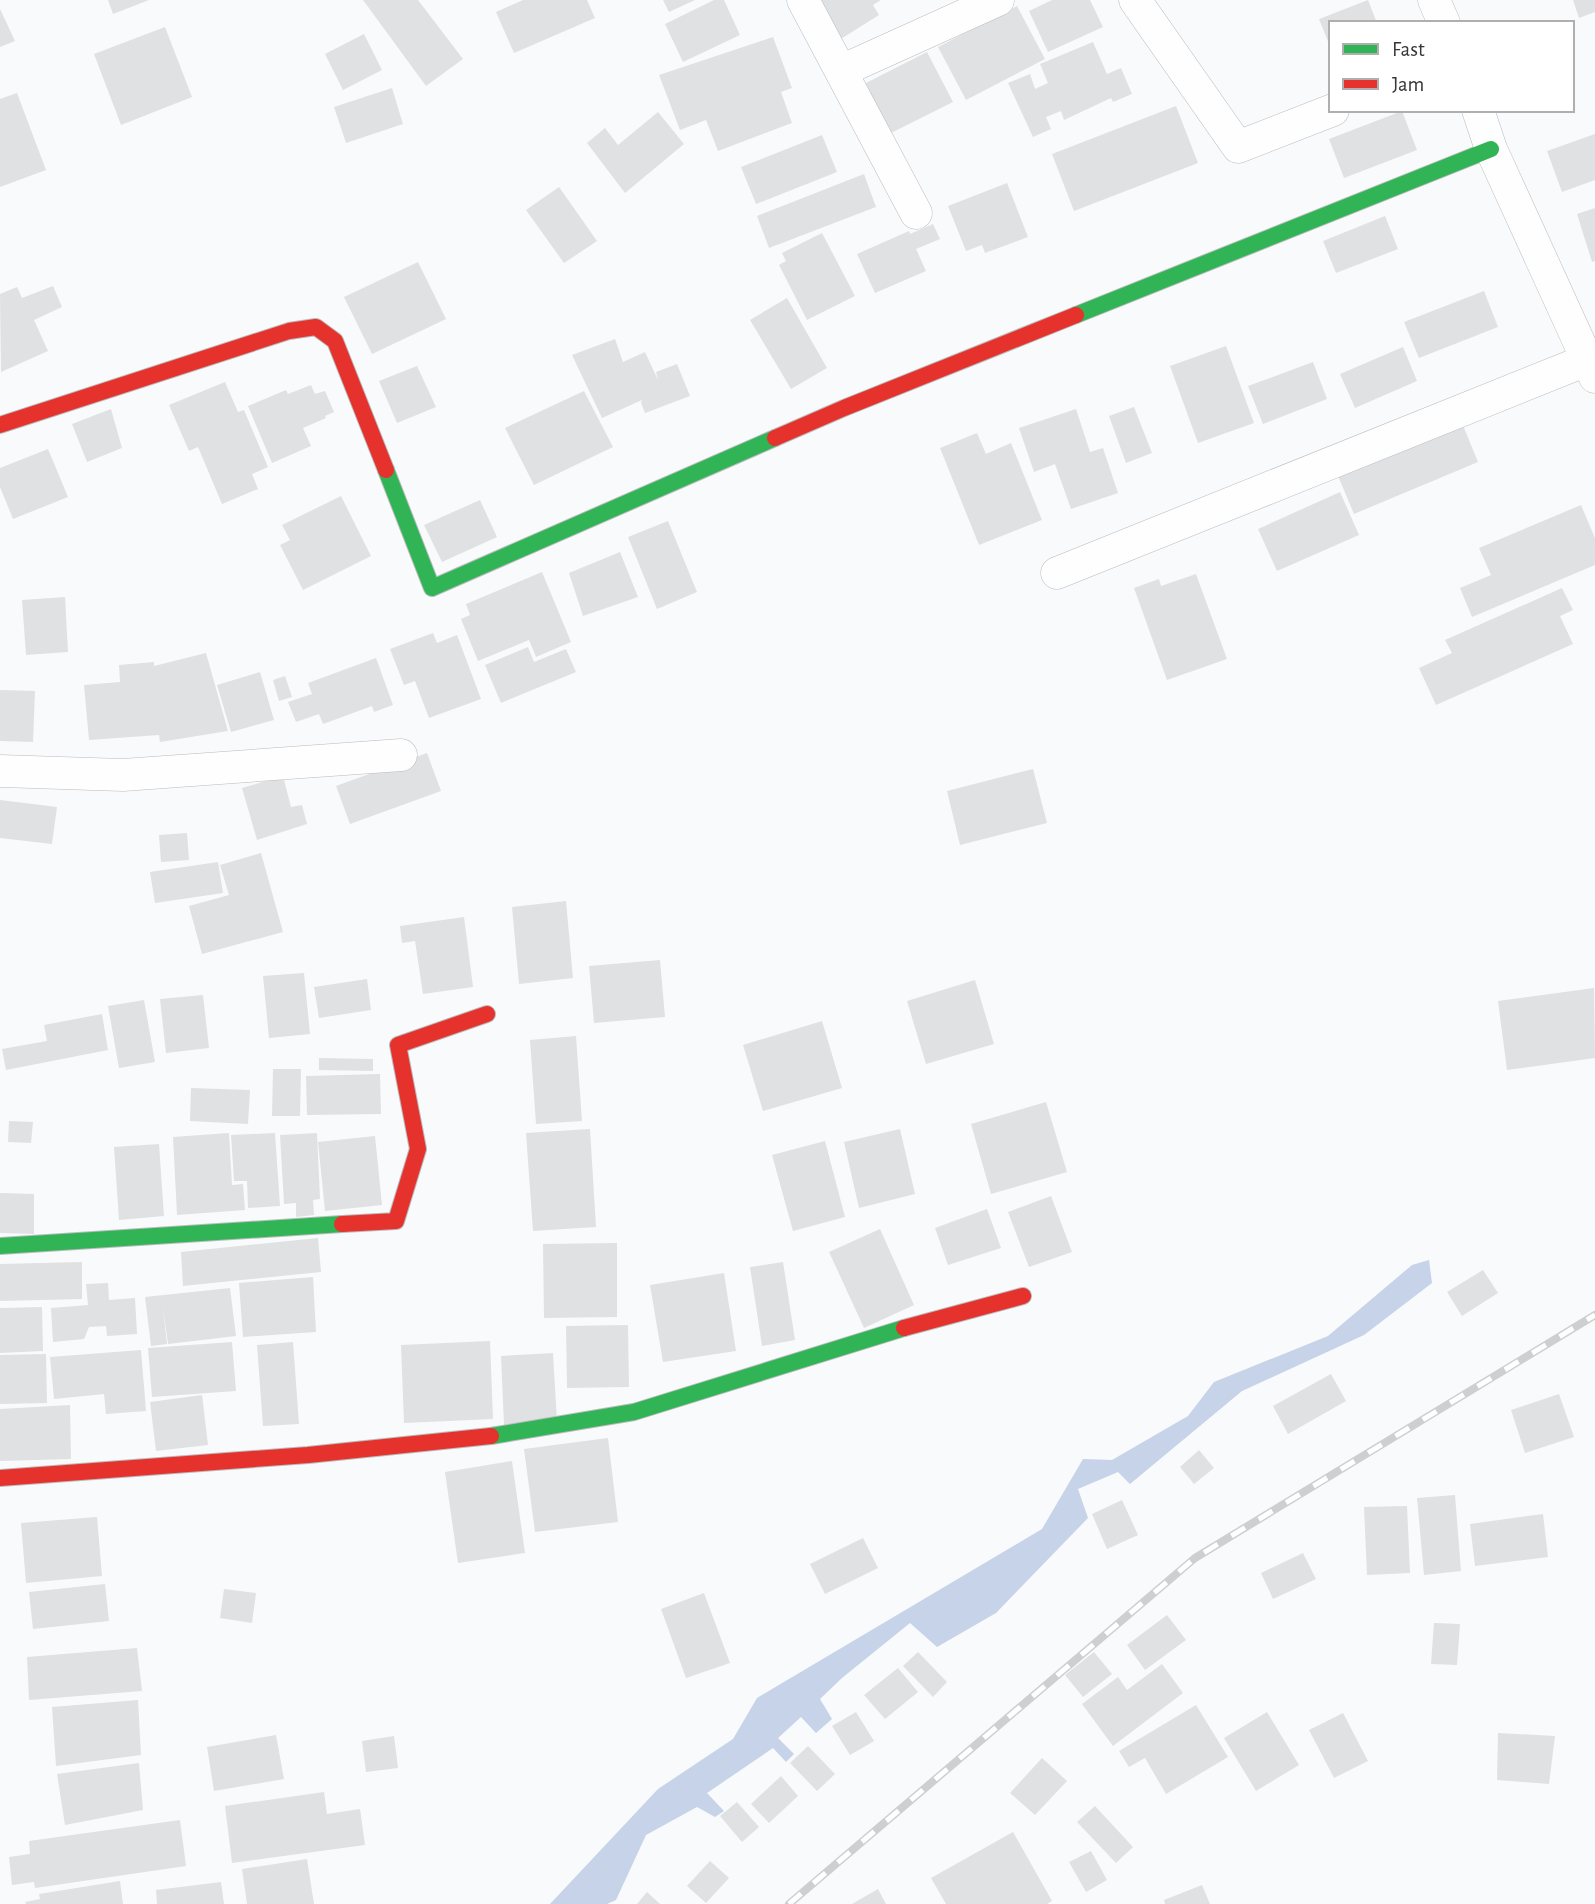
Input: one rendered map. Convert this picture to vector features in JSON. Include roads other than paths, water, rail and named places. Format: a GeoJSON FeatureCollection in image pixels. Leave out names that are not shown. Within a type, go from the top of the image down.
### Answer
{"type":"FeatureCollection","features":[{"type":"Feature","properties":{"kind":"street"},"geometry":{"type":"LineString","coordinates":[[803,0],[916,214]]}},
{"type":"Feature","properties":{"kind":"street"},"geometry":{"type":"LineString","coordinates":[[841,71],[998,0]]}},
{"type":"Feature","properties":{"kind":"street"},"geometry":{"type":"LineString","coordinates":[[1135,0],[1238,147],[1329,112]]}},
{"type":"Feature","properties":{"kind":"street"},"geometry":{"type":"LineString","coordinates":[[1434,0],[1443,21]]}},
{"type":"Feature","properties":{"kind":"street"},"geometry":{"type":"LineString","coordinates":[[1057,573],[1591,368],[1491,149],[1479,112]]}},
{"type":"Feature","properties":{"kind":"street"},"geometry":{"type":"LineString","coordinates":[[0,425],[289,331],[316,327],[335,341],[432,588],[844,408],[1491,149]]}},
{"type":"Feature","properties":{"kind":"street"},"geometry":{"type":"LineString","coordinates":[[0,771],[123,775],[401,755]]}},
{"type":"Feature","properties":{"kind":"street"},"geometry":{"type":"LineString","coordinates":[[0,1246],[396,1221],[418,1149],[398,1045],[487,1014]]}},
{"type":"Feature","properties":{"kind":"street"},"geometry":{"type":"LineString","coordinates":[[0,1478],[308,1455],[471,1439],[634,1412],[898,1330],[1023,1296]]}},
{"type":"Feature","properties":{"kind":"water"},"geometry":{"type":"Polygon","coordinates":[[[1429,1260],[1432,1283],[1364,1335],[1242,1391],[1130,1484],[1118,1472],[1078,1489],[1088,1518],[996,1613],[937,1647],[910,1623],[820,1699],[832,1719],[816,1733],[801,1717],[778,1738],[794,1754],[786,1762],[773,1748],[707,1793],[724,1811],[715,1817],[697,1807],[646,1835],[616,1900],[607,1904],[550,1904],[658,1789],[733,1739],[757,1698],[1042,1529],[1083,1459],[1112,1460],[1188,1416],[1214,1382],[1328,1336],[1412,1265],[1429,1260]]]}},
{"type":"Feature","properties":{"kind":"railway"},"geometry":{"type":"LineString","coordinates":[[789,1904],[1195,1558],[1595,1315]]}}]}
